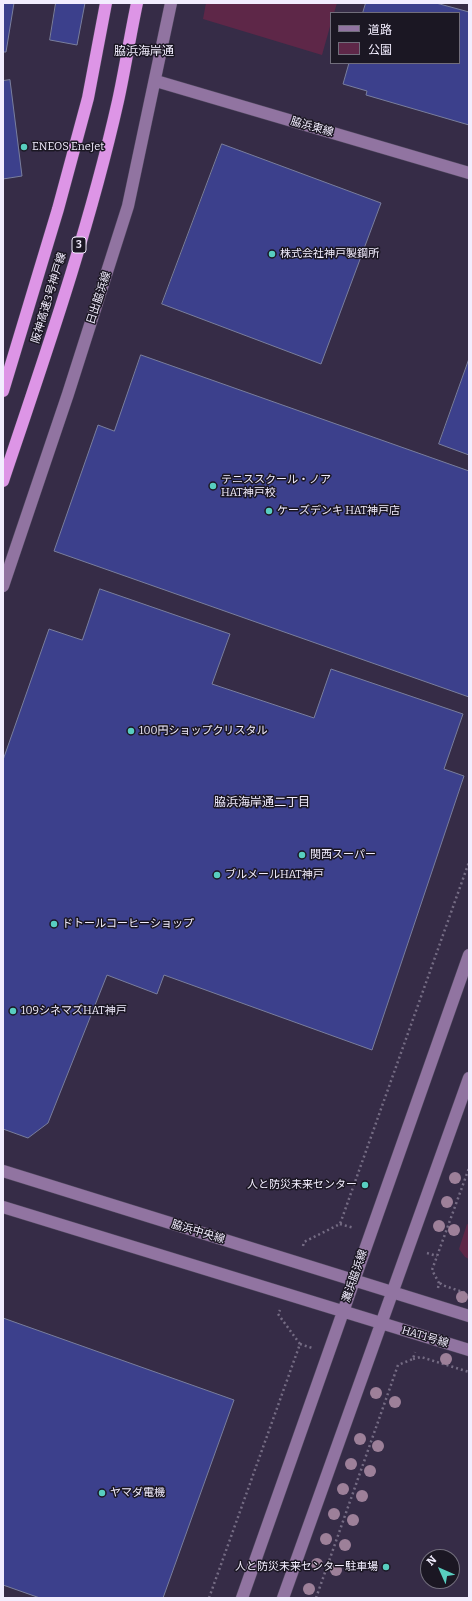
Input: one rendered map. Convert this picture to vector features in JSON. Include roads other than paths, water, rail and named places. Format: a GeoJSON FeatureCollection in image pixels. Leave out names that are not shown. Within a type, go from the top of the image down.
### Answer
{"type":"FeatureCollection","features":[{"type":"Feature","properties":{"kind":"highway","name":"阪神高速3号神戸線"},"geometry":{"type":"LineString","coordinates":[[3,391],[64,187],[88,98],[106,3]]}},
{"type":"Feature","properties":{"kind":"highway","name":"阪神高速3号神戸線"},"geometry":{"type":"LineString","coordinates":[[3,481],[45,357],[88,218],[118,101],[137,3]]}},
{"type":"Feature","properties":{"kind":"street","name":"日出脇浜線"},"geometry":{"type":"LineString","coordinates":[[3,586],[68,394],[128,206],[156,81],[171,3]]}},
{"type":"Feature","properties":{"kind":"street","name":"脇浜東線"},"geometry":{"type":"LineString","coordinates":[[156,81],[469,173]]}},
{"type":"Feature","properties":{"kind":"street","name":"灘浜脇浜線"},"geometry":{"type":"LineString","coordinates":[[242,1598],[342,1311],[469,955]]}},
{"type":"Feature","properties":{"kind":"street"},"geometry":{"type":"LineString","coordinates":[[283,1598],[469,1078]]}},
{"type":"Feature","properties":{"kind":"street","name":"脇浜中央線"},"geometry":{"type":"LineString","coordinates":[[3,1171],[393,1292]]}},
{"type":"Feature","properties":{"kind":"street"},"geometry":{"type":"LineString","coordinates":[[3,1207],[382,1323]]}},
{"type":"Feature","properties":{"kind":"street"},"geometry":{"type":"LineString","coordinates":[[393,1292],[469,1316]]}},
{"type":"Feature","properties":{"kind":"street","name":"HAT1号線"},"geometry":{"type":"LineString","coordinates":[[382,1323],[469,1350]]}},
{"type":"Feature","properties":{"kind":"place","name":"ENEOS EneJet"},"geometry":{"type":"Point","coordinates":[24,147]}},
{"type":"Feature","properties":{"kind":"place","name":"株式会社神戸製鋼所"},"geometry":{"type":"Point","coordinates":[272,254]}},
{"type":"Feature","properties":{"kind":"place","name":"テニススクール・ノア HAT神戸校"},"geometry":{"type":"Point","coordinates":[213,486]}},
{"type":"Feature","properties":{"kind":"place","name":"ケーズデンキ HAT神戸店"},"geometry":{"type":"Point","coordinates":[269,511]}},
{"type":"Feature","properties":{"kind":"place","name":"100円ショップクリスタル"},"geometry":{"type":"Point","coordinates":[131,731]}},
{"type":"Feature","properties":{"kind":"place","name":"関西スーパー"},"geometry":{"type":"Point","coordinates":[302,855]}},
{"type":"Feature","properties":{"kind":"place","name":"ブルメールHAT神戸"},"geometry":{"type":"Point","coordinates":[217,875]}},
{"type":"Feature","properties":{"kind":"place","name":"ドトールコーヒーショップ"},"geometry":{"type":"Point","coordinates":[54,924]}},
{"type":"Feature","properties":{"kind":"place","name":"109シネマズHAT神戸"},"geometry":{"type":"Point","coordinates":[13,1011]}},
{"type":"Feature","properties":{"kind":"place","name":"人と防災未来センター"},"geometry":{"type":"Point","coordinates":[365,1185]}},
{"type":"Feature","properties":{"kind":"place","name":"ヤマダ電機"},"geometry":{"type":"Point","coordinates":[102,1493]}},
{"type":"Feature","properties":{"kind":"place","name":"人と防災未来センター駐車場"},"geometry":{"type":"Point","coordinates":[386,1567]}},
{"type":"Feature","properties":{"kind":"district","name":"脇浜海岸通"},"geometry":{"type":"Point","coordinates":[144,52]}},
{"type":"Feature","properties":{"kind":"district","name":"脇浜海岸通二丁目"},"geometry":{"type":"Point","coordinates":[262,803]}}]}
